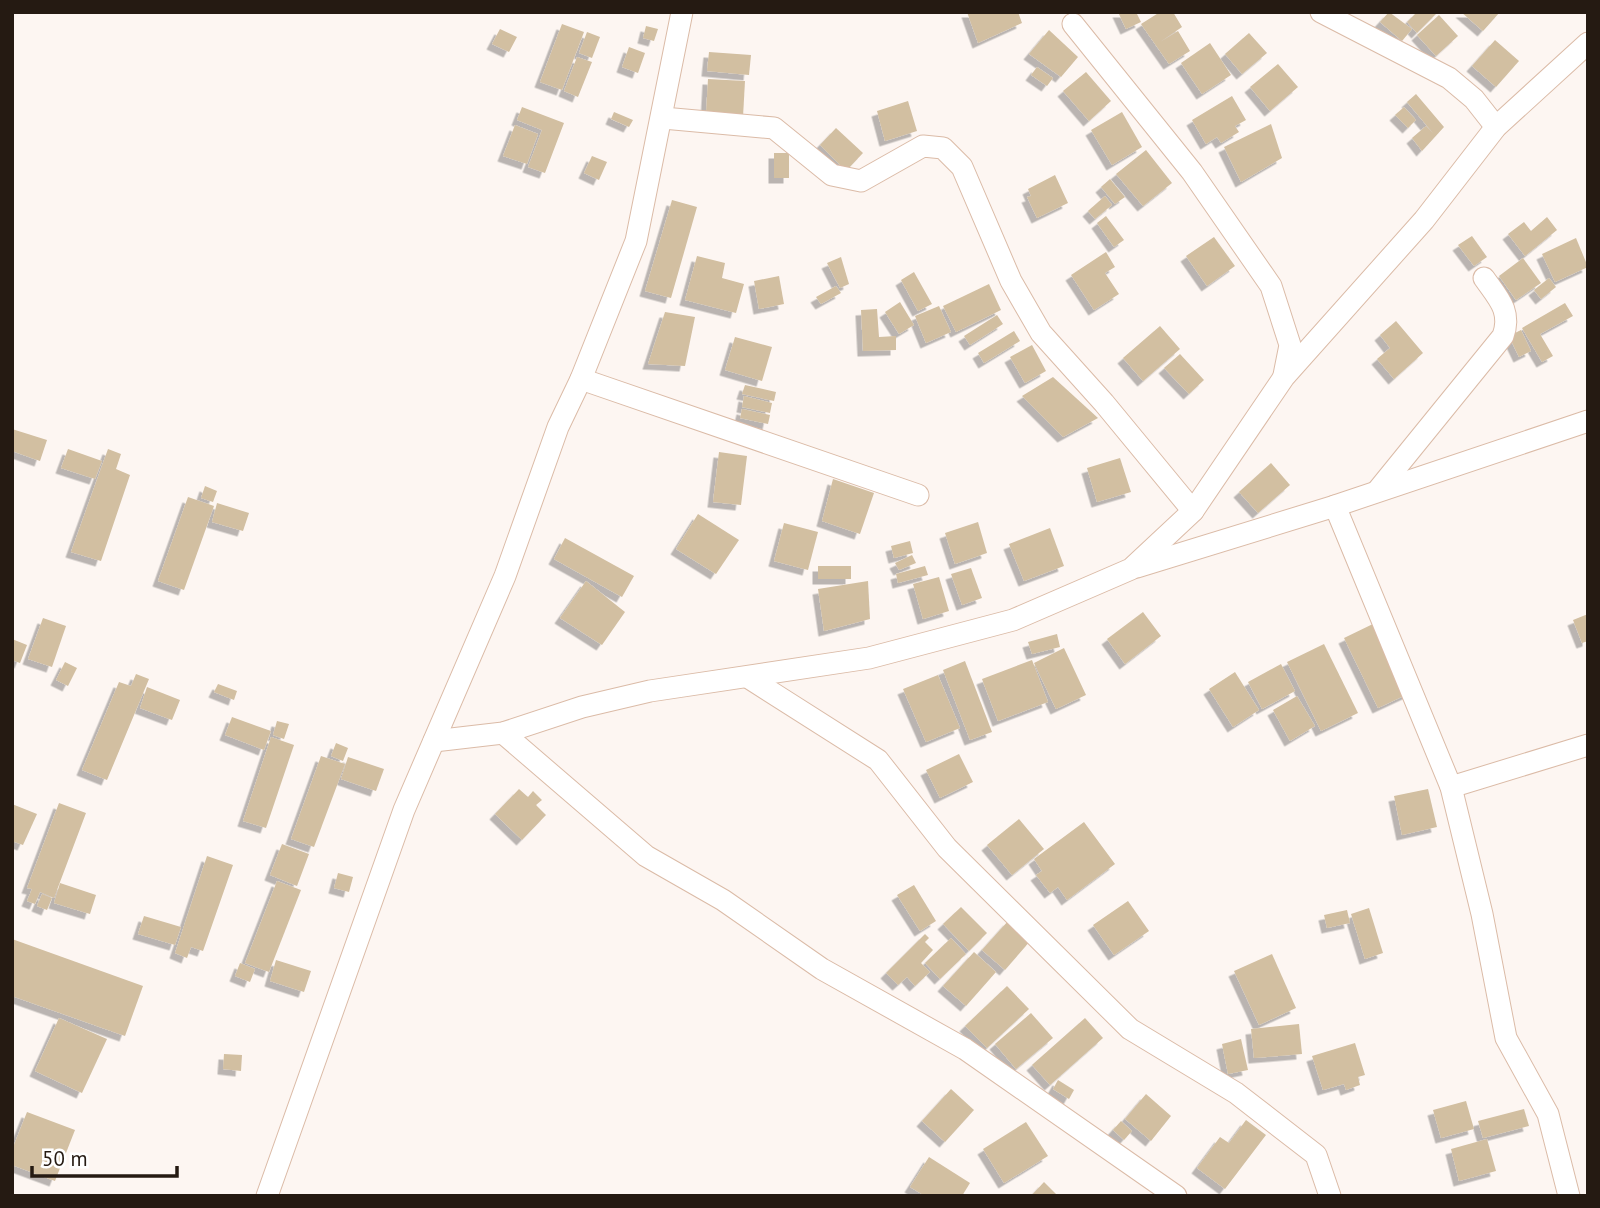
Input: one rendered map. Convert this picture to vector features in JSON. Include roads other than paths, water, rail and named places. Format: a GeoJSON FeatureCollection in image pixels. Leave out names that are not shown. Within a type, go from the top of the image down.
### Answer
{"type":"FeatureCollection","features":[{"type":"Feature","properties":{"kind":"street"},"geometry":{"type":"LineString","coordinates":[[267,1196],[404,810],[505,576],[558,427],[581,379],[636,241],[663,118],[682,12]]}},
{"type":"Feature","properties":{"kind":"street"},"geometry":{"type":"LineString","coordinates":[[1321,12],[1450,79],[1468,93],[1496,127]]}},
{"type":"Feature","properties":{"kind":"street"},"geometry":{"type":"LineString","coordinates":[[1073,24],[1192,172],[1271,286],[1290,345],[1284,377]]}},
{"type":"Feature","properties":{"kind":"street"},"geometry":{"type":"LineString","coordinates":[[1131,569],[1193,511],[1284,377],[1424,220],[1496,127],[1588,44]]}},
{"type":"Feature","properties":{"kind":"street"},"geometry":{"type":"LineString","coordinates":[[663,118],[774,128],[832,175],[861,181],[923,146],[943,149],[962,167],[1011,281],[1041,333],[1113,413],[1193,511]]}},
{"type":"Feature","properties":{"kind":"street"},"geometry":{"type":"LineString","coordinates":[[1377,492],[1503,336],[1508,323],[1506,309],[1484,278]]}},
{"type":"Feature","properties":{"kind":"street"},"geometry":{"type":"LineString","coordinates":[[581,379],[918,495]]}},
{"type":"Feature","properties":{"kind":"street"},"geometry":{"type":"LineString","coordinates":[[435,741],[503,733],[582,707],[650,691],[870,658],[1013,620],[1131,569],[1335,506],[1588,421]]}},
{"type":"Feature","properties":{"kind":"street"},"geometry":{"type":"LineString","coordinates":[[1335,506],[1451,787],[1485,927],[1506,1038],[1548,1114],[1569,1196]]}},
{"type":"Feature","properties":{"kind":"street"},"geometry":{"type":"LineString","coordinates":[[748,678],[878,760],[947,848],[1130,1029],[1236,1093],[1316,1155],[1330,1196]]}},
{"type":"Feature","properties":{"kind":"street"},"geometry":{"type":"LineString","coordinates":[[503,733],[646,856],[723,900],[822,968],[965,1049],[1176,1196]]}},
{"type":"Feature","properties":{"kind":"street"},"geometry":{"type":"LineString","coordinates":[[1451,787],[1588,745]]}}]}
